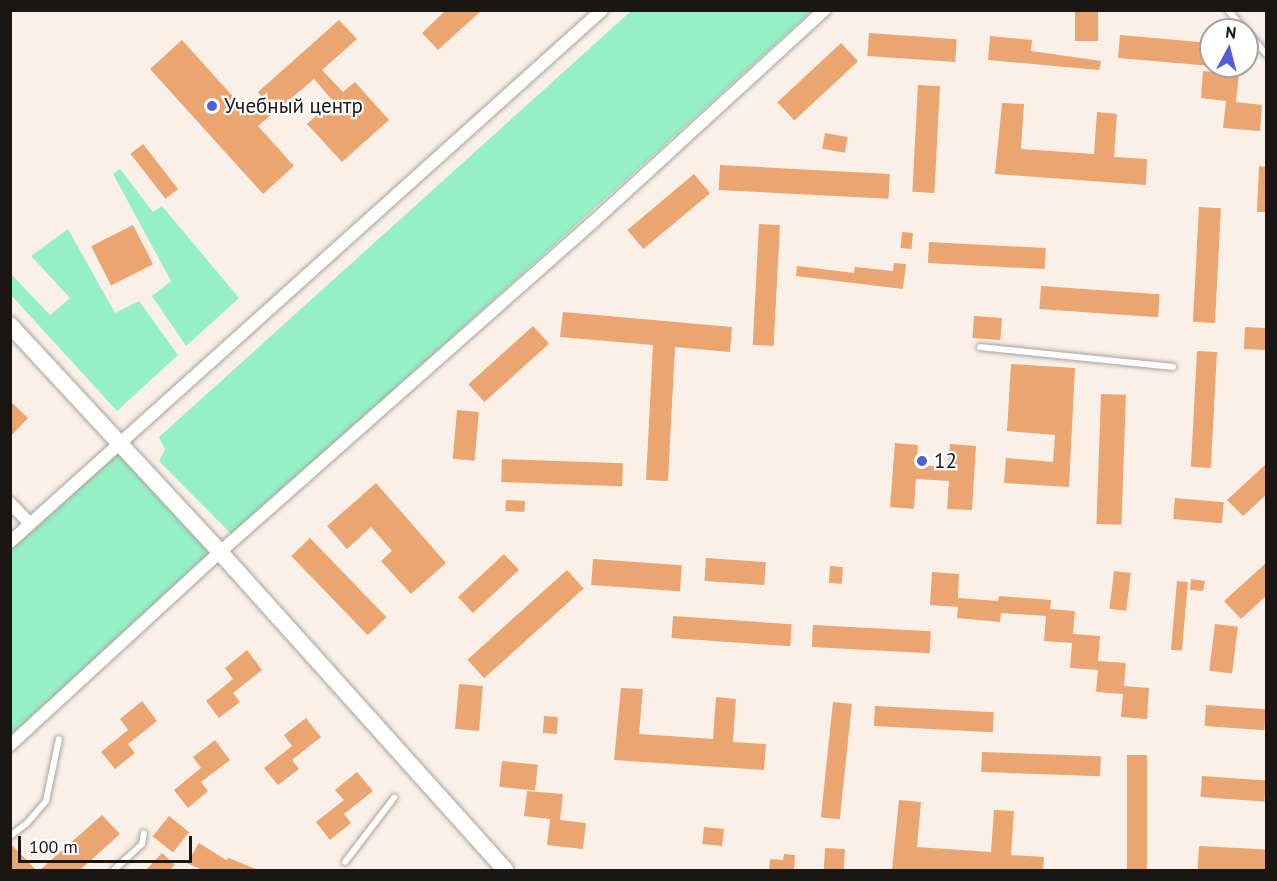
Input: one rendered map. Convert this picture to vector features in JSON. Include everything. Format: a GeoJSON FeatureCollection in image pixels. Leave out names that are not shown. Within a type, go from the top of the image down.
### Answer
{"type":"FeatureCollection","features":[{"type":"Feature","properties":{"kind":"street"},"geometry":{"type":"LineString","coordinates":[[10,542],[602,10]]}},
{"type":"Feature","properties":{"kind":"street"},"geometry":{"type":"LineString","coordinates":[[10,745],[220,552],[593,222],[824,10]]}},
{"type":"Feature","properties":{"kind":"street"},"geometry":{"type":"LineString","coordinates":[[10,325],[220,552],[505,870]]}},
{"type":"Feature","properties":{"kind":"street"},"geometry":{"type":"LineString","coordinates":[[10,503],[30,524]]}},
{"type":"Feature","properties":{"kind":"lane"},"geometry":{"type":"LineString","coordinates":[[980,347],[1173,367]]}},
{"type":"Feature","properties":{"kind":"lane"},"geometry":{"type":"LineString","coordinates":[[10,836],[27,823],[46,801],[58,739]]}},
{"type":"Feature","properties":{"kind":"lane"},"geometry":{"type":"LineString","coordinates":[[345,862],[394,798]]}},
{"type":"Feature","properties":{"kind":"lane"},"geometry":{"type":"LineString","coordinates":[[114,870],[142,844],[144,832]]}},
{"type":"Feature","properties":{"kind":"green space"},"geometry":{"type":"Polygon","coordinates":[[[631,11],[812,11],[233,536],[159,461],[165,449],[159,437],[631,11]]]}},
{"type":"Feature","properties":{"kind":"green space"},"geometry":{"type":"Polygon","coordinates":[[[120,169],[153,212],[162,206],[239,298],[186,346],[152,296],[171,281],[113,174],[120,169]]]}},
{"type":"Feature","properties":{"kind":"green space"},"geometry":{"type":"Polygon","coordinates":[[[68,229],[115,313],[139,301],[178,355],[117,411],[11,295],[11,274],[50,315],[70,298],[31,256],[68,229]]]}},
{"type":"Feature","properties":{"kind":"green space"},"geometry":{"type":"Polygon","coordinates":[[[120,445],[220,552],[11,745],[11,542],[120,445]]]}},
{"type":"Feature","properties":{"kind":"building"},"geometry":{"type":"Polygon","coordinates":[[[446,10],[482,10],[438,50],[422,33],[446,10]]]}},
{"type":"Feature","properties":{"kind":"building"},"geometry":{"type":"Polygon","coordinates":[[[1075,10],[1098,10],[1098,41],[1075,41],[1075,10]]]}},
{"type":"Feature","properties":{"kind":"building","name":"Учебный центр"},"geometry":{"type":"Polygon","coordinates":[[[339,20],[357,39],[322,70],[343,92],[355,82],[389,120],[342,162],[307,124],[333,101],[314,79],[258,126],[294,166],[263,194],[150,69],[182,40],[246,111],[261,96],[258,92],[339,20]]]}},
{"type":"Feature","properties":{"kind":"building"},"geometry":{"type":"Polygon","coordinates":[[[869,33],[957,39],[955,62],[867,56],[869,33]]]}},
{"type":"Feature","properties":{"kind":"building"},"geometry":{"type":"Polygon","coordinates":[[[1120,35],[1199,42],[1199,65],[1118,58],[1120,35]]]}},
{"type":"Feature","properties":{"kind":"building"},"geometry":{"type":"Polygon","coordinates":[[[990,36],[1032,40],[1031,51],[1101,61],[1099,70],[988,60],[990,36]]]}},
{"type":"Feature","properties":{"kind":"building"},"geometry":{"type":"Polygon","coordinates":[[[841,43],[858,61],[794,121],[777,102],[841,43]]]}},
{"type":"Feature","properties":{"kind":"building"},"geometry":{"type":"Polygon","coordinates":[[[1202,78],[1239,78],[1236,102],[1262,105],[1260,131],[1223,128],[1226,101],[1201,98],[1202,78]]]}},
{"type":"Feature","properties":{"kind":"building"},"geometry":{"type":"Polygon","coordinates":[[[918,85],[940,86],[934,193],[912,192],[918,85]]]}},
{"type":"Feature","properties":{"kind":"building"},"geometry":{"type":"Polygon","coordinates":[[[1002,103],[1024,104],[1021,149],[1094,154],[1097,112],[1117,114],[1114,157],[1147,159],[1146,185],[995,174],[1002,103]]]}},
{"type":"Feature","properties":{"kind":"building"},"geometry":{"type":"Polygon","coordinates":[[[825,133],[848,137],[845,153],[822,149],[825,133]]]}},
{"type":"Feature","properties":{"kind":"building"},"geometry":{"type":"Polygon","coordinates":[[[143,144],[178,189],[165,199],[130,154],[143,144]]]}},
{"type":"Feature","properties":{"kind":"building"},"geometry":{"type":"Polygon","coordinates":[[[720,165],[890,174],[888,199],[719,190],[720,165]]]}},
{"type":"Feature","properties":{"kind":"building"},"geometry":{"type":"Polygon","coordinates":[[[1259,166],[1266,167],[1266,212],[1257,212],[1259,166]]]}},
{"type":"Feature","properties":{"kind":"building"},"geometry":{"type":"Polygon","coordinates":[[[694,174],[710,193],[643,249],[627,230],[694,174]]]}},
{"type":"Feature","properties":{"kind":"building"},"geometry":{"type":"Polygon","coordinates":[[[1199,207],[1221,208],[1215,323],[1193,322],[1199,207]]]}},
{"type":"Feature","properties":{"kind":"building"},"geometry":{"type":"Polygon","coordinates":[[[759,224],[780,225],[774,346],[753,345],[759,224]]]}},
{"type":"Feature","properties":{"kind":"building"},"geometry":{"type":"Polygon","coordinates":[[[133,225],[153,264],[111,286],[91,246],[133,225]]]}},
{"type":"Feature","properties":{"kind":"building"},"geometry":{"type":"Polygon","coordinates":[[[902,232],[913,233],[912,249],[901,248],[902,232]]]}},
{"type":"Feature","properties":{"kind":"building"},"geometry":{"type":"Polygon","coordinates":[[[929,242],[1046,248],[1045,269],[928,263],[929,242]]]}},
{"type":"Feature","properties":{"kind":"building"},"geometry":{"type":"Polygon","coordinates":[[[894,263],[906,264],[903,289],[796,276],[797,266],[854,273],[855,267],[893,271],[894,263]]]}},
{"type":"Feature","properties":{"kind":"building"},"geometry":{"type":"Polygon","coordinates":[[[1041,286],[1160,294],[1158,317],[1039,309],[1041,286]]]}},
{"type":"Feature","properties":{"kind":"building"},"geometry":{"type":"Polygon","coordinates":[[[563,312],[732,327],[730,352],[675,347],[668,481],[646,480],[653,345],[560,337],[563,312]]]}},
{"type":"Feature","properties":{"kind":"building"},"geometry":{"type":"Polygon","coordinates":[[[974,316],[1002,318],[1000,340],[972,338],[974,316]]]}},
{"type":"Feature","properties":{"kind":"building"},"geometry":{"type":"Polygon","coordinates":[[[533,326],[549,344],[484,402],[468,384],[533,326]]]}},
{"type":"Feature","properties":{"kind":"building"},"geometry":{"type":"Polygon","coordinates":[[[1245,327],[1266,328],[1265,350],[1244,349],[1245,327]]]}},
{"type":"Feature","properties":{"kind":"building"},"geometry":{"type":"Polygon","coordinates":[[[1197,351],[1217,352],[1211,468],[1191,467],[1197,351]]]}},
{"type":"Feature","properties":{"kind":"building"},"geometry":{"type":"Polygon","coordinates":[[[1011,364],[1075,368],[1069,487],[1004,483],[1006,458],[1053,462],[1055,435],[1007,431],[1011,364]]]}},
{"type":"Feature","properties":{"kind":"building"},"geometry":{"type":"Polygon","coordinates":[[[1101,394],[1126,395],[1121,525],[1096,524],[1101,394]]]}},
{"type":"Feature","properties":{"kind":"building"},"geometry":{"type":"Polygon","coordinates":[[[10,401],[28,418],[10,437],[10,401]]]}},
{"type":"Feature","properties":{"kind":"building"},"geometry":{"type":"Polygon","coordinates":[[[457,410],[479,412],[475,461],[453,459],[457,410]]]}},
{"type":"Feature","properties":{"kind":"building"},"geometry":{"type":"Polygon","coordinates":[[[895,443],[918,445],[916,465],[948,467],[950,444],[976,446],[972,510],[947,509],[949,481],[916,479],[914,509],[890,507],[895,443]]]}},
{"type":"Feature","properties":{"kind":"building"},"geometry":{"type":"Polygon","coordinates":[[[502,459],[623,463],[622,486],[501,482],[502,459]]]}},
{"type":"Feature","properties":{"kind":"building"},"geometry":{"type":"Polygon","coordinates":[[[1266,464],[1266,495],[1243,516],[1227,500],[1266,464]]]}},
{"type":"Feature","properties":{"kind":"building"},"geometry":{"type":"Polygon","coordinates":[[[376,483],[446,563],[411,594],[381,561],[392,551],[371,527],[347,549],[327,526],[376,483]]]}},
{"type":"Feature","properties":{"kind":"building"},"geometry":{"type":"Polygon","coordinates":[[[1175,498],[1224,502],[1222,523],[1173,519],[1175,498]]]}},
{"type":"Feature","properties":{"kind":"building"},"geometry":{"type":"Polygon","coordinates":[[[506,500],[525,501],[524,512],[505,511],[506,500]]]}},
{"type":"Feature","properties":{"kind":"building"},"geometry":{"type":"Polygon","coordinates":[[[310,538],[386,617],[368,635],[291,556],[310,538]]]}},
{"type":"Feature","properties":{"kind":"building"},"geometry":{"type":"Polygon","coordinates":[[[504,554],[519,570],[473,613],[458,597],[504,554]]]}},
{"type":"Feature","properties":{"kind":"building"},"geometry":{"type":"Polygon","coordinates":[[[706,558],[766,562],[764,585],[704,581],[706,558]]]}},
{"type":"Feature","properties":{"kind":"building"},"geometry":{"type":"Polygon","coordinates":[[[593,559],[682,565],[680,591],[591,585],[593,559]]]}},
{"type":"Feature","properties":{"kind":"building"},"geometry":{"type":"Polygon","coordinates":[[[1266,563],[1266,596],[1241,619],[1224,601],[1266,563]]]}},
{"type":"Feature","properties":{"kind":"building"},"geometry":{"type":"Polygon","coordinates":[[[830,566],[843,567],[842,584],[829,583],[830,566]]]}},
{"type":"Feature","properties":{"kind":"building"},"geometry":{"type":"Polygon","coordinates":[[[567,570],[584,589],[484,678],[467,660],[567,570]]]}},
{"type":"Feature","properties":{"kind":"building"},"geometry":{"type":"Polygon","coordinates":[[[1114,571],[1131,573],[1126,611],[1109,609],[1114,571]]]}},
{"type":"Feature","properties":{"kind":"building"},"geometry":{"type":"Polygon","coordinates":[[[932,572],[959,574],[958,598],[998,601],[999,596],[1051,600],[1050,609],[1075,611],[1073,634],[1100,636],[1098,661],[1126,663],[1124,686],[1149,688],[1147,719],[1121,717],[1123,694],[1096,692],[1098,670],[1070,668],[1072,643],[1044,641],[1046,616],[1001,613],[1000,622],[957,618],[958,607],[930,605],[932,572]]]}},
{"type":"Feature","properties":{"kind":"building"},"geometry":{"type":"Polygon","coordinates":[[[1191,579],[1205,581],[1203,591],[1190,590],[1191,579]]]}},
{"type":"Feature","properties":{"kind":"building"},"geometry":{"type":"Polygon","coordinates":[[[1177,581],[1188,582],[1182,651],[1171,650],[1177,581]]]}},
{"type":"Feature","properties":{"kind":"building"},"geometry":{"type":"Polygon","coordinates":[[[673,616],[792,624],[790,646],[671,638],[673,616]]]}},
{"type":"Feature","properties":{"kind":"building"},"geometry":{"type":"Polygon","coordinates":[[[1215,624],[1238,627],[1232,673],[1209,671],[1215,624]]]}},
{"type":"Feature","properties":{"kind":"building"},"geometry":{"type":"Polygon","coordinates":[[[813,625],[931,631],[930,653],[812,647],[813,625]]]}},
{"type":"Feature","properties":{"kind":"building"},"geometry":{"type":"Polygon","coordinates":[[[247,650],[262,670],[233,693],[240,702],[219,718],[206,701],[233,679],[225,668],[247,650]]]}},
{"type":"Feature","properties":{"kind":"building"},"geometry":{"type":"Polygon","coordinates":[[[459,684],[483,686],[479,731],[455,729],[459,684]]]}},
{"type":"Feature","properties":{"kind":"building"},"geometry":{"type":"Polygon","coordinates":[[[621,688],[643,689],[639,734],[713,739],[716,697],[736,699],[733,742],[766,744],[764,770],[614,760],[621,688]]]}},
{"type":"Feature","properties":{"kind":"building"},"geometry":{"type":"Polygon","coordinates":[[[142,701],[157,721],[128,744],[135,753],[115,769],[101,752],[128,730],[120,719],[142,701]]]}},
{"type":"Feature","properties":{"kind":"building"},"geometry":{"type":"Polygon","coordinates":[[[833,702],[852,704],[840,819],[821,817],[833,702]]]}},
{"type":"Feature","properties":{"kind":"building"},"geometry":{"type":"Polygon","coordinates":[[[1206,705],[1266,709],[1264,730],[1205,726],[1206,705]]]}},
{"type":"Feature","properties":{"kind":"building"},"geometry":{"type":"Polygon","coordinates":[[[875,706],[994,712],[993,732],[874,726],[875,706]]]}},
{"type":"Feature","properties":{"kind":"building"},"geometry":{"type":"Polygon","coordinates":[[[544,716],[558,717],[557,734],[543,733],[544,716]]]}},
{"type":"Feature","properties":{"kind":"building"},"geometry":{"type":"Polygon","coordinates":[[[306,718],[321,737],[292,760],[299,769],[278,785],[264,768],[292,746],[284,735],[306,718]]]}},
{"type":"Feature","properties":{"kind":"building"},"geometry":{"type":"Polygon","coordinates":[[[215,740],[230,760],[201,782],[208,791],[188,808],[174,790],[201,768],[193,757],[215,740]]]}},
{"type":"Feature","properties":{"kind":"building"},"geometry":{"type":"Polygon","coordinates":[[[982,752],[1101,756],[1100,776],[981,772],[982,752]]]}},
{"type":"Feature","properties":{"kind":"building"},"geometry":{"type":"Polygon","coordinates":[[[1127,755],[1147,755],[1147,870],[1127,870],[1127,755]]]}},
{"type":"Feature","properties":{"kind":"building"},"geometry":{"type":"Polygon","coordinates":[[[502,761],[538,765],[535,791],[499,787],[502,761]]]}},
{"type":"Feature","properties":{"kind":"building"},"geometry":{"type":"Polygon","coordinates":[[[357,772],[373,791],[344,814],[351,823],[330,840],[316,822],[344,800],[335,790],[357,772]]]}},
{"type":"Feature","properties":{"kind":"building"},"geometry":{"type":"Polygon","coordinates":[[[1202,776],[1266,780],[1264,801],[1201,797],[1202,776]]]}},
{"type":"Feature","properties":{"kind":"building"},"geometry":{"type":"Polygon","coordinates":[[[527,791],[563,794],[560,820],[586,823],[583,849],[547,845],[550,819],[524,816],[527,791]]]}},
{"type":"Feature","properties":{"kind":"building"},"geometry":{"type":"Polygon","coordinates":[[[899,800],[921,802],[917,847],[991,852],[994,810],[1014,811],[1011,855],[1044,857],[1043,870],[892,870],[899,800]]]}},
{"type":"Feature","properties":{"kind":"building"},"geometry":{"type":"Polygon","coordinates":[[[102,815],[120,834],[80,870],[40,870],[102,815]]]}},
{"type":"Feature","properties":{"kind":"building"},"geometry":{"type":"Polygon","coordinates":[[[169,816],[189,832],[173,853],[153,836],[169,816]]]}},
{"type":"Feature","properties":{"kind":"building"},"geometry":{"type":"Polygon","coordinates":[[[704,827],[724,829],[722,846],[702,844],[704,827]]]}},
{"type":"Feature","properties":{"kind":"building"},"geometry":{"type":"Polygon","coordinates":[[[10,843],[36,870],[10,870],[10,843]]]}},
{"type":"Feature","properties":{"kind":"building"},"geometry":{"type":"Polygon","coordinates":[[[199,843],[226,860],[229,858],[258,870],[202,870],[187,863],[199,843]]]}},
{"type":"Feature","properties":{"kind":"building"},"geometry":{"type":"Polygon","coordinates":[[[1199,846],[1266,850],[1265,870],[1198,869],[1199,846]]]}},
{"type":"Feature","properties":{"kind":"building"},"geometry":{"type":"Polygon","coordinates":[[[825,848],[845,849],[844,870],[824,870],[825,848]]]}},
{"type":"Feature","properties":{"kind":"building"},"geometry":{"type":"Polygon","coordinates":[[[162,853],[175,865],[170,870],[146,870],[162,853]]]}},
{"type":"Feature","properties":{"kind":"building"},"geometry":{"type":"Polygon","coordinates":[[[784,854],[795,855],[794,870],[769,870],[770,859],[783,860],[784,854]]]}},
{"type":"Feature","properties":{"kind":"place","name":"Учебный центр"},"geometry":{"type":"Point","coordinates":[212,106]}},
{"type":"Feature","properties":{"kind":"place","name":"12"},"geometry":{"type":"Point","coordinates":[922,461]}}]}
